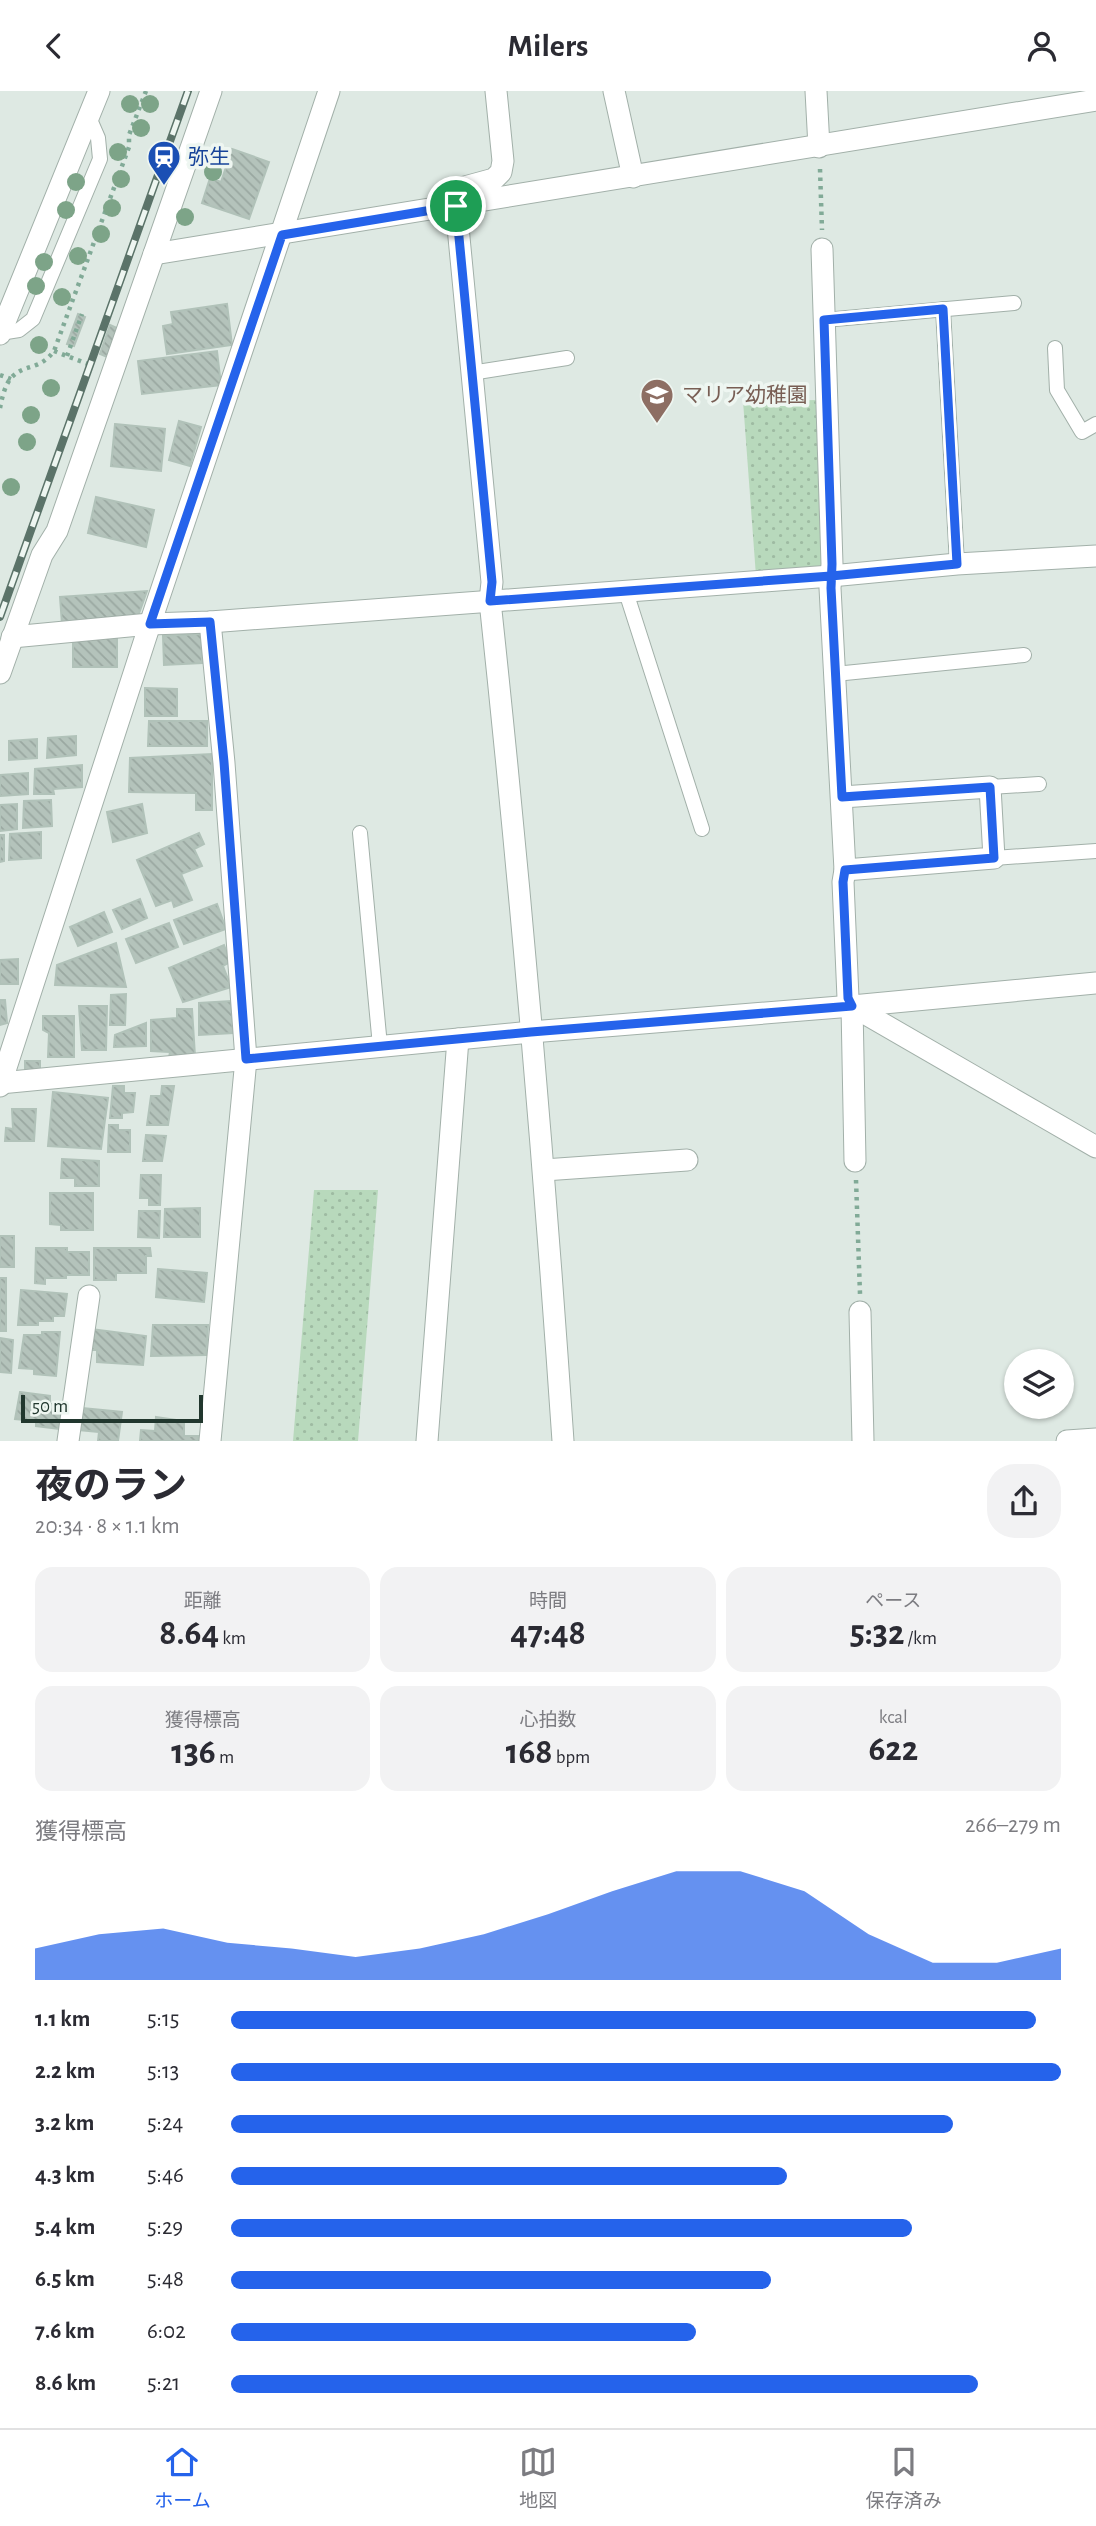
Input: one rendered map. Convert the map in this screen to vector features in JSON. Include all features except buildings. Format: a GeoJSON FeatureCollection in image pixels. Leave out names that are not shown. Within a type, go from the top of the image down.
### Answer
{"type":"FeatureCollection","features":[{"type":"Feature","properties":{"kind":"street"},"geometry":{"type":"LineString","coordinates":[[0,333],[99,91]]}},
{"type":"Feature","properties":{"kind":"street"},"geometry":{"type":"LineString","coordinates":[[0,673],[41,555],[57,531],[211,91]]}},
{"type":"Feature","properties":{"kind":"street"},"geometry":{"type":"LineString","coordinates":[[329,91],[150,624],[0,1084],[380,1046],[852,1006],[1096,982]]}},
{"type":"Feature","properties":{"kind":"street"},"geometry":{"type":"LineString","coordinates":[[496,91],[503,161],[501,172],[494,179],[461,188],[459,205],[471,373],[492,582],[490,601],[544,1170],[563,1441]]}},
{"type":"Feature","properties":{"kind":"street"},"geometry":{"type":"LineString","coordinates":[[614,91],[634,177]]}},
{"type":"Feature","properties":{"kind":"street"},"geometry":{"type":"LineString","coordinates":[[816,91],[819,147]]}},
{"type":"Feature","properties":{"kind":"street"},"geometry":{"type":"LineString","coordinates":[[154,254],[1096,100]]}},
{"type":"Feature","properties":{"kind":"street"},"geometry":{"type":"LineString","coordinates":[[822,249],[831,576],[845,870],[843,882],[848,998],[852,1006],[856,1161]]}},
{"type":"Feature","properties":{"kind":"street"},"geometry":{"type":"LineString","coordinates":[[12,637],[150,624],[210,622],[626,592],[957,564],[1096,556]]}},
{"type":"Feature","properties":{"kind":"street"},"geometry":{"type":"LineString","coordinates":[[210,622],[224,762],[246,1059],[210,1441]]}},
{"type":"Feature","properties":{"kind":"street"},"geometry":{"type":"LineString","coordinates":[[842,797],[990,787],[994,858],[845,870]]}},
{"type":"Feature","properties":{"kind":"street"},"geometry":{"type":"LineString","coordinates":[[852,1006],[1096,1147]]}},
{"type":"Feature","properties":{"kind":"street"},"geometry":{"type":"LineString","coordinates":[[427,1441],[458,1039]]}},
{"type":"Feature","properties":{"kind":"street"},"geometry":{"type":"LineString","coordinates":[[544,1170],[687,1160]]}},
{"type":"Feature","properties":{"kind":"street"},"geometry":{"type":"LineString","coordinates":[[68,1441],[89,1296]]}},
{"type":"Feature","properties":{"kind":"street"},"geometry":{"type":"LineString","coordinates":[[860,1312],[863,1441]]}},
{"type":"Feature","properties":{"kind":"street"},"geometry":{"type":"LineString","coordinates":[[1067,1441],[1096,1439]]}},
{"type":"Feature","properties":{"kind":"lane"},"geometry":{"type":"LineString","coordinates":[[824,320],[1014,303]]}},
{"type":"Feature","properties":{"kind":"lane"},"geometry":{"type":"LineString","coordinates":[[943,309],[957,564]]}},
{"type":"Feature","properties":{"kind":"lane"},"geometry":{"type":"LineString","coordinates":[[1055,348],[1057,390],[1082,432],[1096,424]]}},
{"type":"Feature","properties":{"kind":"lane"},"geometry":{"type":"LineString","coordinates":[[471,373],[567,358]]}},
{"type":"Feature","properties":{"kind":"lane"},"geometry":{"type":"LineString","coordinates":[[626,592],[702,829]]}},
{"type":"Feature","properties":{"kind":"lane"},"geometry":{"type":"LineString","coordinates":[[835,674],[1024,655]]}},
{"type":"Feature","properties":{"kind":"lane"},"geometry":{"type":"LineString","coordinates":[[990,787],[1039,784]]}},
{"type":"Feature","properties":{"kind":"lane"},"geometry":{"type":"LineString","coordinates":[[360,833],[380,1046]]}},
{"type":"Feature","properties":{"kind":"lane"},"geometry":{"type":"LineString","coordinates":[[994,858],[1096,851]]}},
{"type":"Feature","properties":{"kind":"path"},"geometry":{"type":"LineString","coordinates":[[0,408],[10,379],[24,370],[45,363],[54,351],[129,147],[129,135],[146,91]]}},
{"type":"Feature","properties":{"kind":"path"},"geometry":{"type":"LineString","coordinates":[[819,147],[822,249]]}},
{"type":"Feature","properties":{"kind":"path"},"geometry":{"type":"LineString","coordinates":[[66,356],[82,314]]}},
{"type":"Feature","properties":{"kind":"path"},"geometry":{"type":"LineString","coordinates":[[54,351],[99,368]]}},
{"type":"Feature","properties":{"kind":"path"},"geometry":{"type":"LineString","coordinates":[[0,375],[10,379]]}},
{"type":"Feature","properties":{"kind":"path"},"geometry":{"type":"LineString","coordinates":[[856,1161],[860,1312]]}},
{"type":"Feature","properties":{"kind":"green space"},"geometry":{"type":"Polygon","coordinates":[[[819,400],[826,562],[816,571],[756,576],[743,401],[819,400]]]}},
{"type":"Feature","properties":{"kind":"green space"},"geometry":{"type":"Polygon","coordinates":[[[314,1190],[378,1190],[358,1441],[293,1441],[314,1190]]]}},
{"type":"Feature","properties":{"kind":"railway"},"geometry":{"type":"LineString","coordinates":[[0,617],[188,91]]}},
{"type":"Feature","properties":{"kind":"place","name":"弥生"},"geometry":{"type":"Point","coordinates":[164,187]}},
{"type":"Feature","properties":{"kind":"place","name":"マリア幼稚園"},"geometry":{"type":"Point","coordinates":[657,425]}},
{"type":"Feature","properties":{"kind":"route"},"geometry":{"type":"LineString","coordinates":[[456,206],[282,235],[150,624],[210,622],[224,762],[246,1059],[852,1006],[848,998],[843,882],[845,870],[994,858],[990,787],[842,797],[831,588],[831,576],[832,564],[824,320],[943,309],[957,564],[831,576],[490,601],[492,582],[456,206]]}}]}
